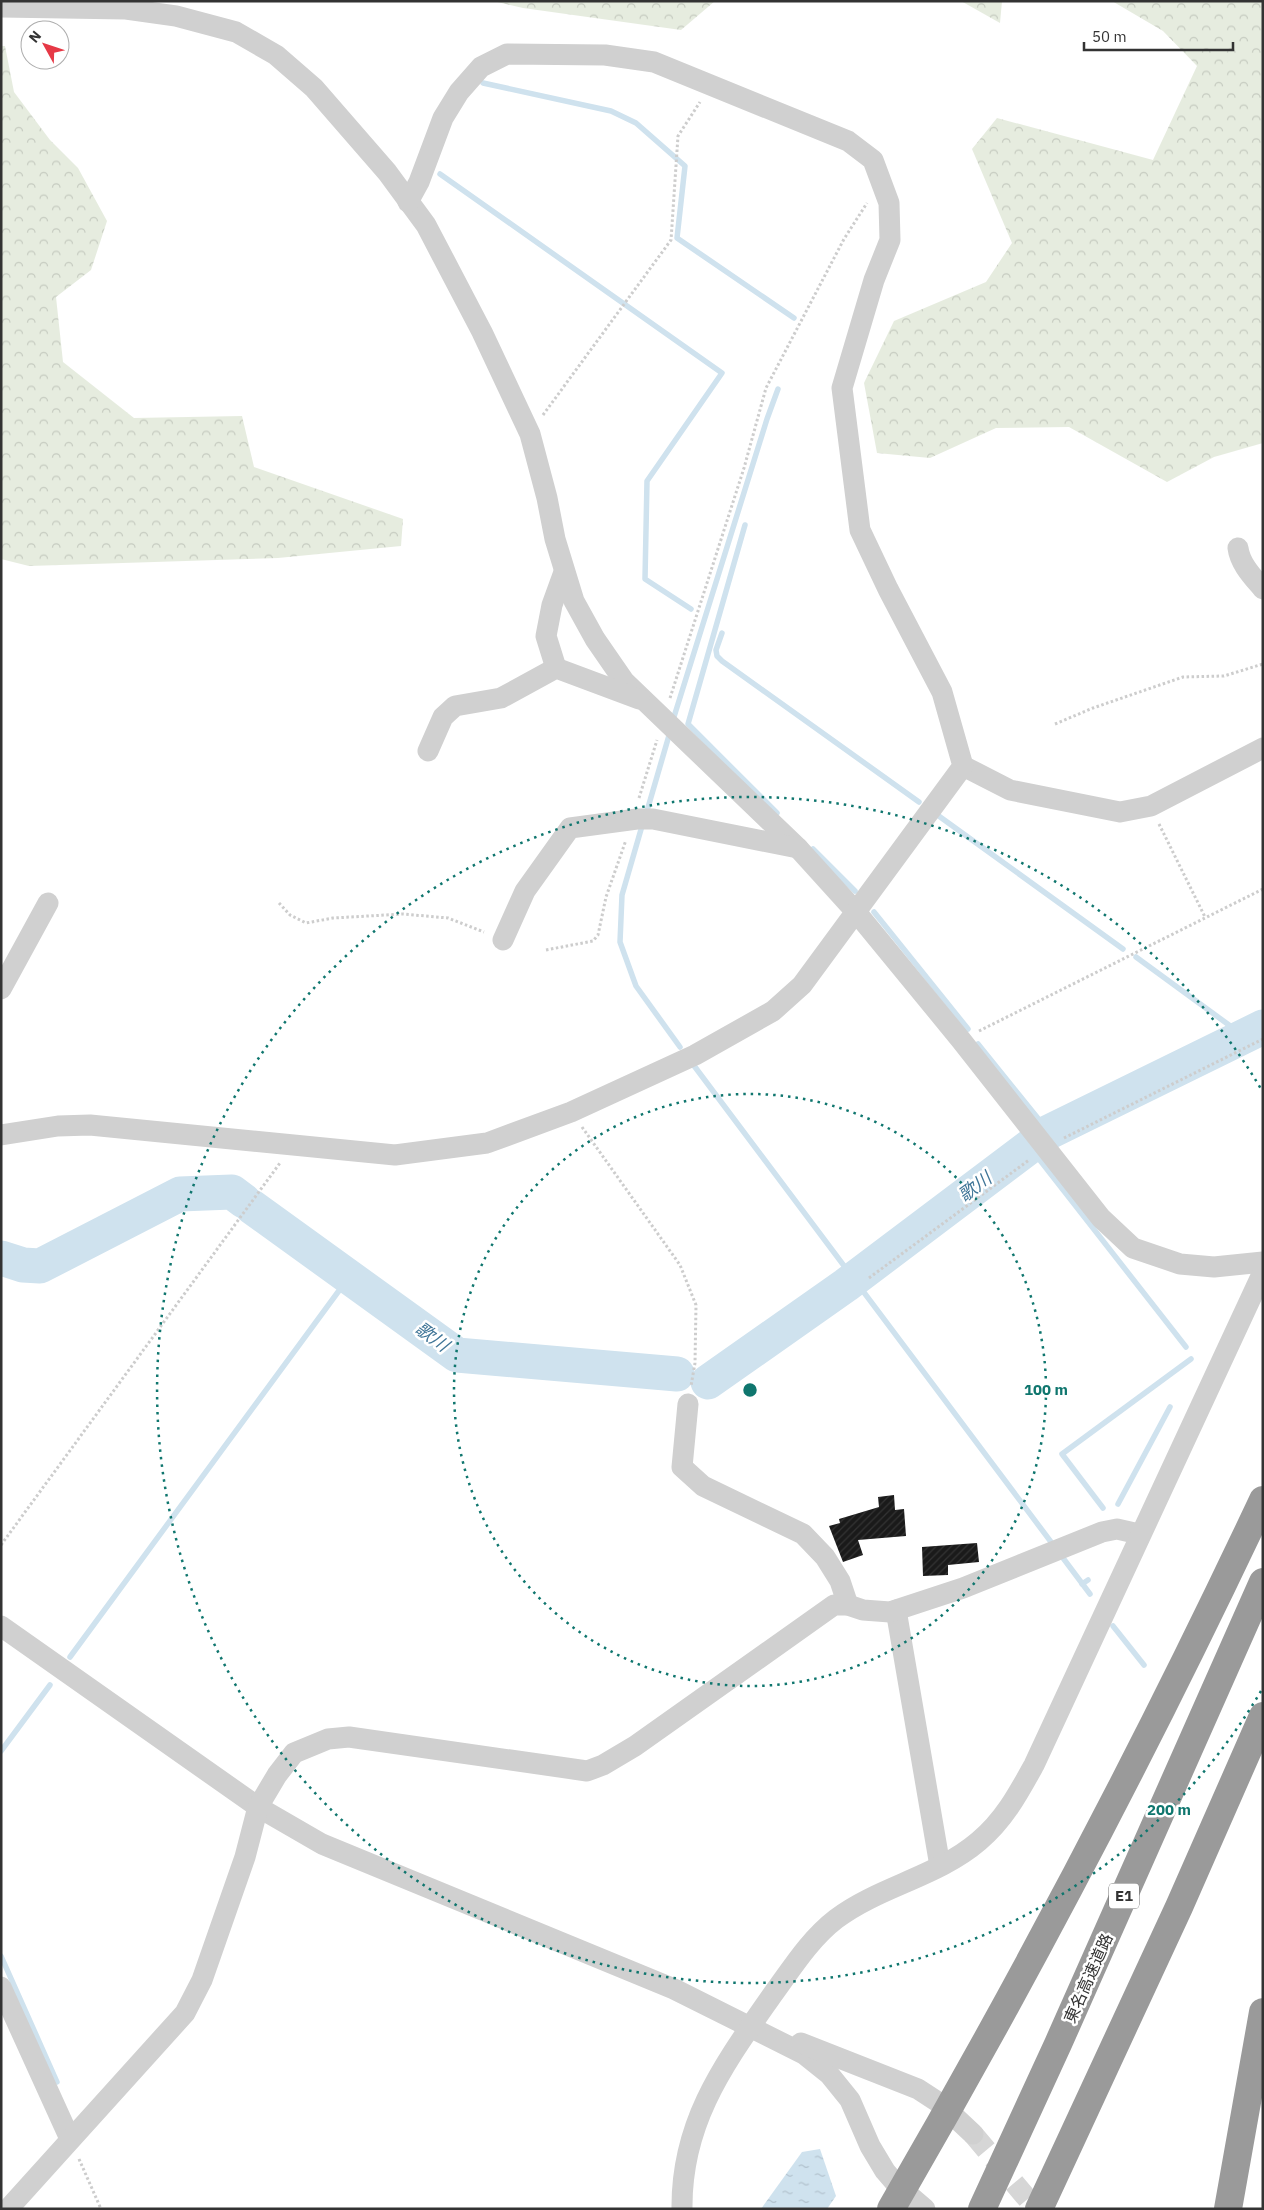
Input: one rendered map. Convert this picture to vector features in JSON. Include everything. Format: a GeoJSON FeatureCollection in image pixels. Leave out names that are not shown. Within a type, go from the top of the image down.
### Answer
{"type":"FeatureCollection","features":[{"type":"Feature","properties":{"kind":"highway"},"geometry":{"type":"LineString","coordinates":[[892,2208],[1051,1924],[1132,1769],[1263,1500]]}},
{"type":"Feature","properties":{"kind":"highway","name":"東名高速道路"},"geometry":{"type":"LineString","coordinates":[[982,2209],[1062,2035],[1263,1582]]}},
{"type":"Feature","properties":{"kind":"highway"},"geometry":{"type":"LineString","coordinates":[[1039,2209],[1179,1907],[1263,1716]]}},
{"type":"Feature","properties":{"kind":"highway"},"geometry":{"type":"LineString","coordinates":[[1228,2209],[1263,2012]]}},
{"type":"Feature","properties":{"kind":"street"},"geometry":{"type":"LineString","coordinates":[[1,7],[126,9],[176,16],[236,32],[276,55],[314,88],[387,172],[426,225],[461,291],[530,434],[564,572],[574,601],[595,639],[624,681],[798,848],[856,912],[961,1040],[1101,1218],[1132,1248],[1180,1264],[1214,1267],[1263,1262]]}},
{"type":"Feature","properties":{"kind":"street"},"geometry":{"type":"LineString","coordinates":[[408,202],[419,182],[443,118],[459,92],[482,67],[507,54],[605,55],[654,62],[848,141],[873,160],[889,203],[890,240],[874,280],[842,388],[860,530],[888,589],[942,692],[963,766],[1010,790],[1120,812],[1151,806],[1263,748]]}},
{"type":"Feature","properties":{"kind":"street"},"geometry":{"type":"LineString","coordinates":[[1238,548],[1239,555],[1245,566],[1263,589]]}},
{"type":"Feature","properties":{"kind":"street"},"geometry":{"type":"LineString","coordinates":[[556,668],[546,636],[552,605],[564,572]]}},
{"type":"Feature","properties":{"kind":"street"},"geometry":{"type":"LineString","coordinates":[[428,751],[442,717],[455,706],[501,698],[556,668],[642,700]]}},
{"type":"Feature","properties":{"kind":"street"},"geometry":{"type":"LineString","coordinates":[[1,1135],[58,1126],[90,1124],[395,1155],[487,1143],[572,1111],[695,1055],[773,1010],[802,985],[963,766]]}},
{"type":"Feature","properties":{"kind":"street"},"geometry":{"type":"LineString","coordinates":[[503,940],[525,891],[570,828],[653,819],[798,848]]}},
{"type":"Feature","properties":{"kind":"street"},"geometry":{"type":"LineString","coordinates":[[1,989],[48,903]]}},
{"type":"Feature","properties":{"kind":"street"},"geometry":{"type":"LineString","coordinates":[[682,2209],[685,2158],[695,2126],[708,2095],[751,2026],[802,1954],[836,1920],[864,1901],[940,1866],[978,1843],[996,1825],[1012,1804],[1034,1765],[1139,1534],[1263,1272]]}},
{"type":"Feature","properties":{"kind":"street"},"geometry":{"type":"LineString","coordinates":[[688,1404],[682,1467],[703,1486],[802,1534],[825,1557],[840,1581],[848,1605]]}},
{"type":"Feature","properties":{"kind":"street"},"geometry":{"type":"LineString","coordinates":[[8,2209],[185,2013],[202,1980],[245,1858],[258,1807],[277,1775],[294,1753],[328,1739],[349,1737],[587,1771],[603,1765],[635,1746],[834,1606],[848,1605],[863,1610],[890,1612],[963,1588],[1109,1530],[1117,1529],[1139,1534]]}},
{"type":"Feature","properties":{"kind":"street"},"geometry":{"type":"LineString","coordinates":[[896,1610],[940,1866]]}},
{"type":"Feature","properties":{"kind":"street"},"geometry":{"type":"LineString","coordinates":[[1,1626],[258,1807],[322,1844],[674,1989],[804,2054],[829,2074],[850,2100],[873,2152],[885,2171],[897,2185],[926,2209]]}},
{"type":"Feature","properties":{"kind":"street"},"geometry":{"type":"LineString","coordinates":[[1,1987],[70,2139]]}},
{"type":"Feature","properties":{"kind":"street"},"geometry":{"type":"LineString","coordinates":[[751,2026],[797,2041],[918,2089],[941,2104],[973,2134]]}},
{"type":"Feature","properties":{"kind":"path"},"geometry":{"type":"LineString","coordinates":[[530,434],[671,240],[678,136],[712,85]]}},
{"type":"Feature","properties":{"kind":"path"},"geometry":{"type":"LineString","coordinates":[[546,950],[593,941],[598,935],[606,897],[669,724],[766,388],[844,239],[880,183]]}},
{"type":"Feature","properties":{"kind":"path"},"geometry":{"type":"LineString","coordinates":[[1055,724],[1093,708],[1182,677],[1224,676],[1263,664]]}},
{"type":"Feature","properties":{"kind":"path"},"geometry":{"type":"LineString","coordinates":[[1151,806],[1205,917]]}},
{"type":"Feature","properties":{"kind":"path"},"geometry":{"type":"LineString","coordinates":[[961,1040],[1263,889]]}},
{"type":"Feature","properties":{"kind":"path"},"geometry":{"type":"LineString","coordinates":[[279,903],[290,915],[306,923],[332,918],[403,914],[448,918],[503,940]]}},
{"type":"Feature","properties":{"kind":"path"},"geometry":{"type":"LineString","coordinates":[[572,1111],[680,1265],[696,1305],[696,1363],[688,1404]]}},
{"type":"Feature","properties":{"kind":"path"},"geometry":{"type":"LineString","coordinates":[[1,1545],[292,1146]]}},
{"type":"Feature","properties":{"kind":"path"},"geometry":{"type":"LineString","coordinates":[[70,2139],[101,2209]]}},
{"type":"Feature","properties":{"kind":"green space"},"geometry":{"type":"Polygon","coordinates":[[[493,1],[715,1],[681,30],[523,8],[493,1]]]}},
{"type":"Feature","properties":{"kind":"green space"},"geometry":{"type":"Polygon","coordinates":[[[961,1],[1002,1],[1000,23],[961,1]]]}},
{"type":"Feature","properties":{"kind":"green space"},"geometry":{"type":"Polygon","coordinates":[[[1112,1],[1263,1],[1263,443],[1214,457],[1167,482],[1069,427],[996,428],[930,458],[877,453],[864,383],[894,321],[986,282],[1012,243],[972,149],[997,118],[1153,160],[1197,66],[1163,31],[1112,1]]]}},
{"type":"Feature","properties":{"kind":"green space"},"geometry":{"type":"Polygon","coordinates":[[[1,46],[5,46],[14,92],[50,140],[78,168],[107,221],[91,270],[56,297],[63,362],[134,418],[242,416],[254,467],[403,519],[401,546],[278,558],[29,566],[1,559],[1,46]]]}},
{"type":"Feature","properties":{"kind":"water"},"geometry":{"type":"Polygon","coordinates":[[[820,2149],[836,2196],[827,2209],[761,2209],[802,2152],[820,2149]]]}},
{"type":"Feature","properties":{"kind":"building"},"geometry":{"type":"Polygon","coordinates":[[[894,1495],[895,1510],[904,1509],[906,1536],[858,1540],[863,1555],[843,1562],[829,1526],[840,1523],[839,1519],[879,1507],[878,1497],[894,1495]]]}},
{"type":"Feature","properties":{"kind":"building"},"geometry":{"type":"Polygon","coordinates":[[[977,1543],[979,1562],[948,1565],[948,1575],[923,1576],[922,1547],[977,1543]]]}},
{"type":"Feature","properties":{"kind":"waterway"},"geometry":{"type":"LineString","coordinates":[[483,83],[611,111],[636,123],[685,166],[677,238],[794,318]]}},
{"type":"Feature","properties":{"kind":"waterway"},"geometry":{"type":"LineString","coordinates":[[440,174],[722,373],[647,481],[645,579],[691,609]]}},
{"type":"Feature","properties":{"kind":"waterway"},"geometry":{"type":"LineString","coordinates":[[673,720],[778,389]]}},
{"type":"Feature","properties":{"kind":"waterway"},"geometry":{"type":"LineString","coordinates":[[745,525],[688,724],[777,813]]}},
{"type":"Feature","properties":{"kind":"waterway"},"geometry":{"type":"LineString","coordinates":[[722,633],[716,650],[717,656],[722,661],[919,802]]}},
{"type":"Feature","properties":{"kind":"waterway"},"geometry":{"type":"LineString","coordinates":[[647,811],[670,732]]}},
{"type":"Feature","properties":{"kind":"waterway"},"geometry":{"type":"LineString","coordinates":[[936,814],[1123,949]]}},
{"type":"Feature","properties":{"kind":"waterway"},"geometry":{"type":"LineString","coordinates":[[642,826],[622,895],[620,942],[636,986],[680,1047]]}},
{"type":"Feature","properties":{"kind":"waterway"},"geometry":{"type":"LineString","coordinates":[[813,849],[855,891]]}},
{"type":"Feature","properties":{"kind":"waterway"},"geometry":{"type":"LineString","coordinates":[[874,912],[968,1029]]}},
{"type":"Feature","properties":{"kind":"waterway"},"geometry":{"type":"LineString","coordinates":[[1136,957],[1244,1036]]}},
{"type":"Feature","properties":{"kind":"waterway","name":"歌川"},"geometry":{"type":"LineString","coordinates":[[708,1382],[846,1285],[1049,1132],[1263,1027]]}},
{"type":"Feature","properties":{"kind":"waterway"},"geometry":{"type":"LineString","coordinates":[[978,1044],[1049,1132]]}},
{"type":"Feature","properties":{"kind":"waterway"},"geometry":{"type":"LineString","coordinates":[[692,1063],[1090,1594]]}},
{"type":"Feature","properties":{"kind":"waterway"},"geometry":{"type":"LineString","coordinates":[[1039,1159],[1186,1347]]}},
{"type":"Feature","properties":{"kind":"waterway","name":"歌川"},"geometry":{"type":"LineString","coordinates":[[1,1258],[23,1265],[40,1266],[180,1194],[232,1192],[244,1201]]}},
{"type":"Feature","properties":{"kind":"waterway","name":"歌川"},"geometry":{"type":"LineString","coordinates":[[252,1207],[457,1355],[677,1374]]}},
{"type":"Feature","properties":{"kind":"waterway"},"geometry":{"type":"LineString","coordinates":[[70,1657],[349,1277]]}},
{"type":"Feature","properties":{"kind":"waterway"},"geometry":{"type":"LineString","coordinates":[[1103,1508],[1062,1454],[1191,1359]]}},
{"type":"Feature","properties":{"kind":"waterway"},"geometry":{"type":"LineString","coordinates":[[1118,1504],[1170,1407]]}},
{"type":"Feature","properties":{"kind":"waterway"},"geometry":{"type":"LineString","coordinates":[[1082,1584],[1088,1580]]}},
{"type":"Feature","properties":{"kind":"waterway"},"geometry":{"type":"LineString","coordinates":[[1113,1626],[1144,1665]]}},
{"type":"Feature","properties":{"kind":"waterway"},"geometry":{"type":"LineString","coordinates":[[1,1751],[50,1685]]}},
{"type":"Feature","properties":{"kind":"waterway"},"geometry":{"type":"LineString","coordinates":[[1,1956],[57,2082]]}},
{"type":"Feature","properties":{"kind":"tunnel"},"geometry":{"type":"LineString","coordinates":[[973,2134],[1036,2209]]}}]}
